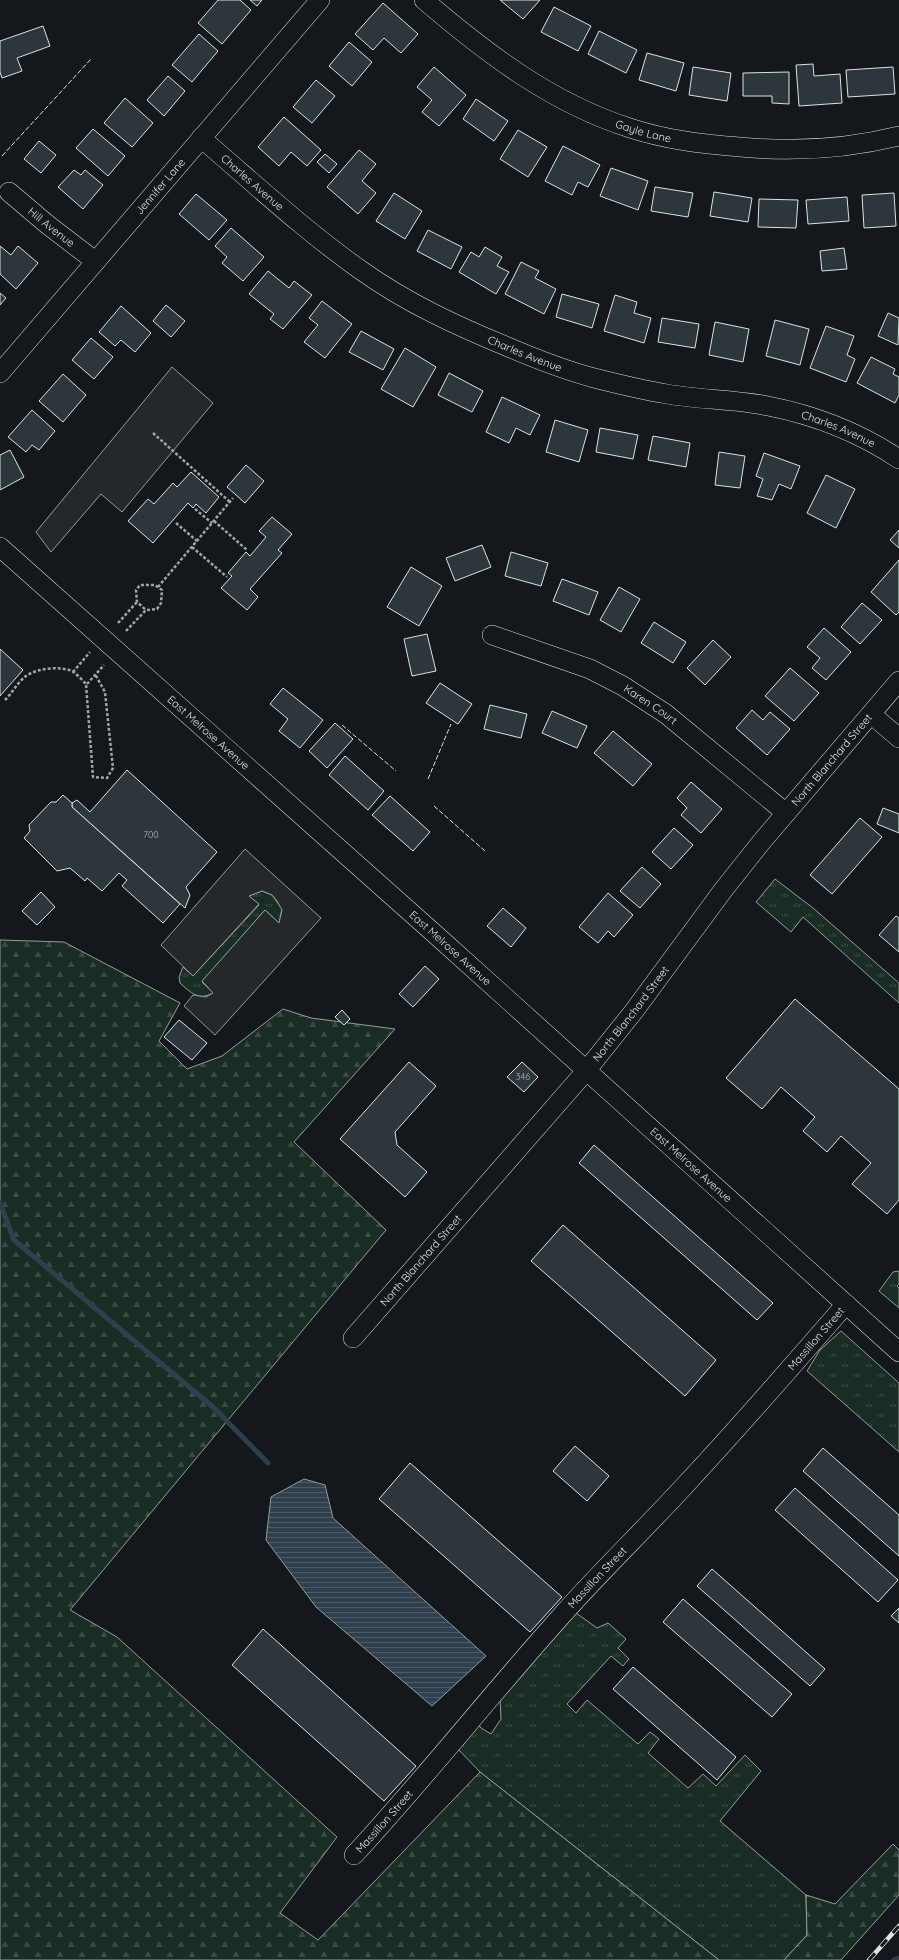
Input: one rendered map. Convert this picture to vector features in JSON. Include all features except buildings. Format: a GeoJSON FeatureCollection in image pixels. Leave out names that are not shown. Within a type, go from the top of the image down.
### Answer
{"type":"FeatureCollection","features":[{"type":"Feature","properties":{"kind":"street","name":"Jennifer Lane"},"geometry":{"type":"LineString","coordinates":[[0,373],[320,0]]}},
{"type":"Feature","properties":{"kind":"street","name":"Gayle Lane"},"geometry":{"type":"LineString","coordinates":[[424,0],[467,37],[507,67],[556,96],[595,115],[630,128],[699,144],[776,150],[832,147],[899,136]]}},
{"type":"Feature","properties":{"kind":"street","name":"Charles Avenue"},"geometry":{"type":"LineString","coordinates":[[201,138],[302,226],[363,272],[417,305],[462,328],[556,366],[593,377],[667,394],[768,406],[804,415],[851,432],[884,449],[899,459]]}},
{"type":"Feature","properties":{"kind":"street","name":"Hill Avenue"},"geometry":{"type":"LineString","coordinates":[[9,192],[48,225],[95,261]]}},
{"type":"Feature","properties":{"kind":"street","name":"East Melrose Avenue"},"geometry":{"type":"LineString","coordinates":[[0,547],[899,1352]]}},
{"type":"Feature","properties":{"kind":"street","name":"Karen Court"},"geometry":{"type":"LineString","coordinates":[[492,635],[590,669],[623,686],[666,714],[786,813]]}},
{"type":"Feature","properties":{"kind":"street","name":"North Blanchard Street"},"geometry":{"type":"LineString","coordinates":[[353,1338],[586,1071],[634,1011],[724,889],[786,813],[899,681]]}},
{"type":"Feature","properties":{"kind":"street"},"geometry":{"type":"LineString","coordinates":[[871,714],[899,738]]}},
{"type":"Feature","properties":{"kind":"street","name":"Massillon Street"},"geometry":{"type":"LineString","coordinates":[[354,1856],[524,1658],[588,1586],[687,1483],[846,1304]]}},
{"type":"Feature","properties":{"kind":"path"},"geometry":{"type":"LineString","coordinates":[[153,433],[230,502]]}},
{"type":"Feature","properties":{"kind":"path"},"geometry":{"type":"LineString","coordinates":[[158,587],[233,498]]}},
{"type":"Feature","properties":{"kind":"path"},"geometry":{"type":"LineString","coordinates":[[195,509],[247,550]]}},
{"type":"Feature","properties":{"kind":"path"},"geometry":{"type":"LineString","coordinates":[[176,523],[197,541]]}},
{"type":"Feature","properties":{"kind":"path"},"geometry":{"type":"LineString","coordinates":[[192,547],[227,577]]}},
{"type":"Feature","properties":{"kind":"path"},"geometry":{"type":"LineString","coordinates":[[126,631],[146,610],[157,609],[161,603],[162,590],[155,585],[140,585],[136,590],[137,602],[146,610]]}},
{"type":"Feature","properties":{"kind":"path"},"geometry":{"type":"LineString","coordinates":[[118,623],[137,602]]}},
{"type":"Feature","properties":{"kind":"path"},"geometry":{"type":"LineString","coordinates":[[73,672],[90,652]]}},
{"type":"Feature","properties":{"kind":"path"},"geometry":{"type":"LineString","coordinates":[[86,684],[104,665]]}},
{"type":"Feature","properties":{"kind":"path"},"geometry":{"type":"LineString","coordinates":[[5,700],[26,676],[50,669],[64,669],[73,672],[86,684],[93,777],[107,778],[113,768],[105,692],[95,674]]}},
{"type":"Feature","properties":{"kind":"green space"},"geometry":{"type":"Polygon","coordinates":[[[775,879],[813,908],[899,983],[899,1003],[803,917],[791,932],[756,902],[775,879]]]}},
{"type":"Feature","properties":{"kind":"green space"},"geometry":{"type":"Polygon","coordinates":[[[262,891],[272,895],[282,909],[279,923],[265,910],[202,982],[213,993],[203,996],[195,995],[180,983],[179,977],[183,967],[193,976],[259,905],[249,896],[262,891]]]}},
{"type":"Feature","properties":{"kind":"green space"},"geometry":{"type":"Polygon","coordinates":[[[0,940],[64,942],[180,1003],[159,1041],[187,1069],[222,1056],[283,1009],[311,1018],[395,1029],[294,1142],[386,1230],[70,1610],[117,1637],[337,1837],[280,1913],[318,1940],[480,1772],[719,1960],[0,1960],[0,940]]]}},
{"type":"Feature","properties":{"kind":"green space"},"geometry":{"type":"Polygon","coordinates":[[[899,1271],[899,1284],[897,1286],[899,1288],[899,1308],[879,1291],[893,1272],[899,1271]]]}},
{"type":"Feature","properties":{"kind":"green space"},"geometry":{"type":"Polygon","coordinates":[[[841,1331],[899,1383],[899,1452],[807,1371],[820,1350],[841,1331]]]}},
{"type":"Feature","properties":{"kind":"green space"},"geometry":{"type":"Polygon","coordinates":[[[576,1613],[597,1628],[608,1623],[626,1639],[618,1648],[629,1659],[623,1666],[611,1656],[567,1704],[576,1713],[587,1700],[638,1744],[650,1732],[659,1739],[648,1753],[688,1788],[703,1774],[716,1786],[745,1755],[761,1771],[720,1821],[806,1895],[807,1935],[784,1960],[719,1960],[480,1772],[458,1749],[478,1724],[481,1728],[491,1734],[501,1719],[500,1699],[576,1613]]]}},
{"type":"Feature","properties":{"kind":"green space"},"geometry":{"type":"Polygon","coordinates":[[[893,1844],[899,1850],[899,1895],[841,1960],[784,1960],[807,1935],[806,1895],[835,1904],[893,1844]]]}},
{"type":"Feature","properties":{"kind":"shaded area"},"geometry":{"type":"Polygon","coordinates":[[[172,367],[213,403],[122,512],[101,494],[51,552],[36,532],[172,367]]]}},
{"type":"Feature","properties":{"kind":"shaded area"},"geometry":{"type":"Polygon","coordinates":[[[245,849],[321,918],[215,1035],[184,1006],[193,995],[206,997],[213,993],[202,981],[265,910],[279,923],[282,910],[277,901],[272,895],[262,891],[249,896],[259,904],[193,976],[161,945],[245,849]]]}},
{"type":"Feature","properties":{"kind":"water"},"geometry":{"type":"Polygon","coordinates":[[[304,1479],[325,1485],[333,1518],[486,1656],[432,1706],[316,1607],[266,1540],[271,1497],[304,1479]]]}},
{"type":"Feature","properties":{"kind":"waterway"},"geometry":{"type":"LineString","coordinates":[[0,1203],[14,1240],[213,1407],[268,1463]]}},
{"type":"Feature","properties":{"kind":"waterway"},"geometry":{"type":"LineString","coordinates":[[894,1960],[899,1958]]}},
{"type":"Feature","properties":{"kind":"railway"},"geometry":{"type":"LineString","coordinates":[[869,1960],[899,1926]]}},
{"type":"Feature","properties":{"kind":"fence"},"geometry":{"type":"LineString","coordinates":[[2,156],[91,59]]}},
{"type":"Feature","properties":{"kind":"fence"},"geometry":{"type":"LineString","coordinates":[[428,779],[451,724]]}},
{"type":"Feature","properties":{"kind":"fence"},"geometry":{"type":"LineString","coordinates":[[342,725],[396,771]]}},
{"type":"Feature","properties":{"kind":"fence"},"geometry":{"type":"LineString","coordinates":[[434,806],[485,851]]}}]}
